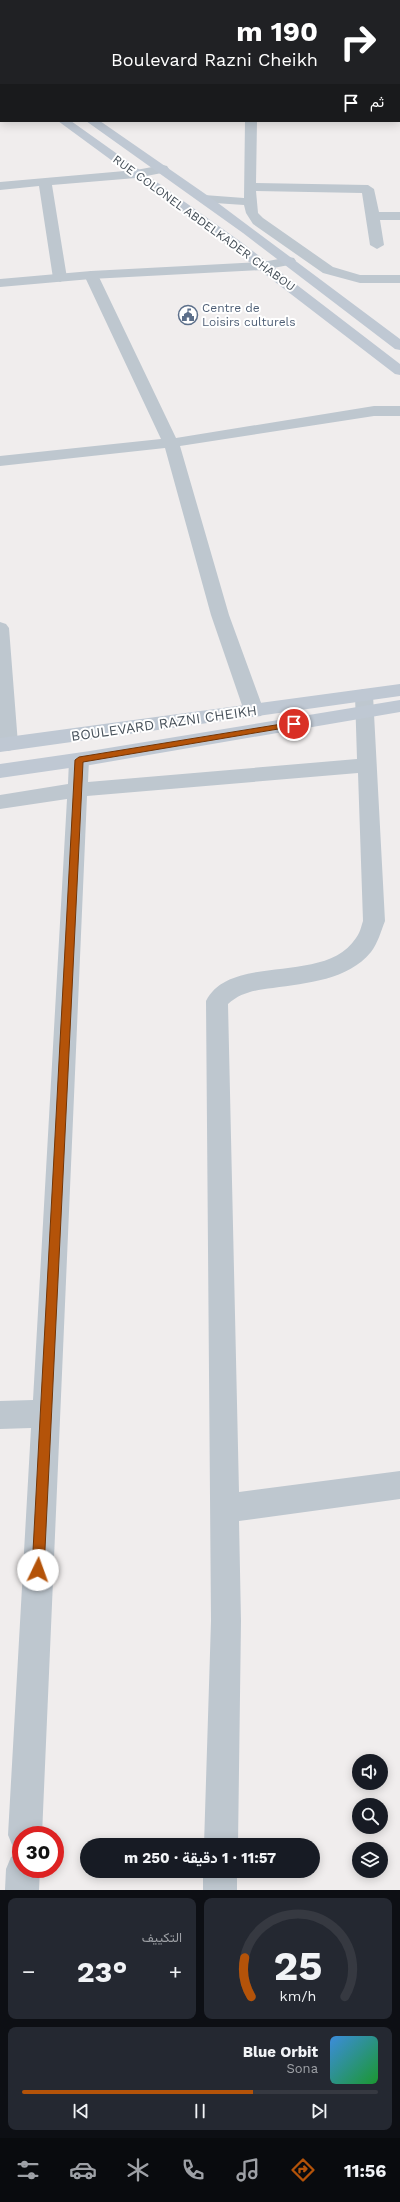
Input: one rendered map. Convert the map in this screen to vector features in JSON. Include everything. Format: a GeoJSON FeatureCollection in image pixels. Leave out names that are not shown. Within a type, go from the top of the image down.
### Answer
{"type":"FeatureCollection","features":[{"type":"Feature","properties":{"kind":"main road","name":"RUE COLONEL ABDELKADER CHABOU"},"geometry":{"type":"LineString","coordinates":[[65,122],[263,266],[400,371]]}},
{"type":"Feature","properties":{"kind":"main road","name":"RUE COLONEL ABDELKADER CHABOU"},"geometry":{"type":"LineString","coordinates":[[94,122],[164,169],[289,261],[400,346]]}},
{"type":"Feature","properties":{"kind":"main road","name":"BOULEVARD RAZNI CHEIKH"},"geometry":{"type":"LineString","coordinates":[[0,771],[79,760],[365,703],[400,690]]}},
{"type":"Feature","properties":{"kind":"main road","name":"BOULEVARD RAZNI CHEIKH"},"geometry":{"type":"LineString","coordinates":[[4,744],[254,711],[365,703],[400,706]]}},
{"type":"Feature","properties":{"kind":"street"},"geometry":{"type":"LineString","coordinates":[[250,122],[250,202],[252,213],[258,220],[328,270],[360,279],[400,279]]}},
{"type":"Feature","properties":{"kind":"street"},"geometry":{"type":"LineString","coordinates":[[0,186],[136,174],[164,169]]}},
{"type":"Feature","properties":{"kind":"street"},"geometry":{"type":"LineString","coordinates":[[45,182],[60,278]]}},
{"type":"Feature","properties":{"kind":"street"},"geometry":{"type":"LineString","coordinates":[[251,187],[367,184],[377,245]]}},
{"type":"Feature","properties":{"kind":"street"},"geometry":{"type":"LineString","coordinates":[[204,199],[250,202]]}},
{"type":"Feature","properties":{"kind":"street"},"geometry":{"type":"LineString","coordinates":[[373,216],[400,216]]}},
{"type":"Feature","properties":{"kind":"street"},"geometry":{"type":"LineString","coordinates":[[0,283],[92,275],[263,266],[289,261]]}},
{"type":"Feature","properties":{"kind":"street"},"geometry":{"type":"LineString","coordinates":[[92,275],[172,443],[220,614],[254,711]]}},
{"type":"Feature","properties":{"kind":"street"},"geometry":{"type":"LineString","coordinates":[[0,461],[172,443],[374,411],[400,411]]}},
{"type":"Feature","properties":{"kind":"street"},"geometry":{"type":"LineString","coordinates":[[0,628],[4,744]]}},
{"type":"Feature","properties":{"kind":"street"},"geometry":{"type":"LineString","coordinates":[[221,1838],[226,1621],[217,1001],[230,989],[253,983],[314,975],[348,960],[363,946],[374,921],[365,703]]}},
{"type":"Feature","properties":{"kind":"street"},"geometry":{"type":"LineString","coordinates":[[25,1826],[79,760]]}},
{"type":"Feature","properties":{"kind":"street"},"geometry":{"type":"LineString","coordinates":[[0,802],[77,790],[368,765]]}},
{"type":"Feature","properties":{"kind":"street"},"geometry":{"type":"LineString","coordinates":[[0,1415],[46,1414]]}},
{"type":"Feature","properties":{"kind":"street"},"geometry":{"type":"LineString","coordinates":[[224,1510],[400,1485]]}},
{"type":"Feature","properties":{"kind":"street"},"geometry":{"type":"LineString","coordinates":[[22,1890],[23,1878]]}},
{"type":"Feature","properties":{"kind":"street"},"geometry":{"type":"LineString","coordinates":[[220,1878],[220,1890]]}},
{"type":"Feature","properties":{"kind":"place","name":"Centre de Loisirs culturels"},"geometry":{"type":"Point","coordinates":[188,315]}},
{"type":"Feature","properties":{"kind":"route"},"geometry":{"type":"LineString","coordinates":[[38,1570],[79,760],[294,724]]}}]}
